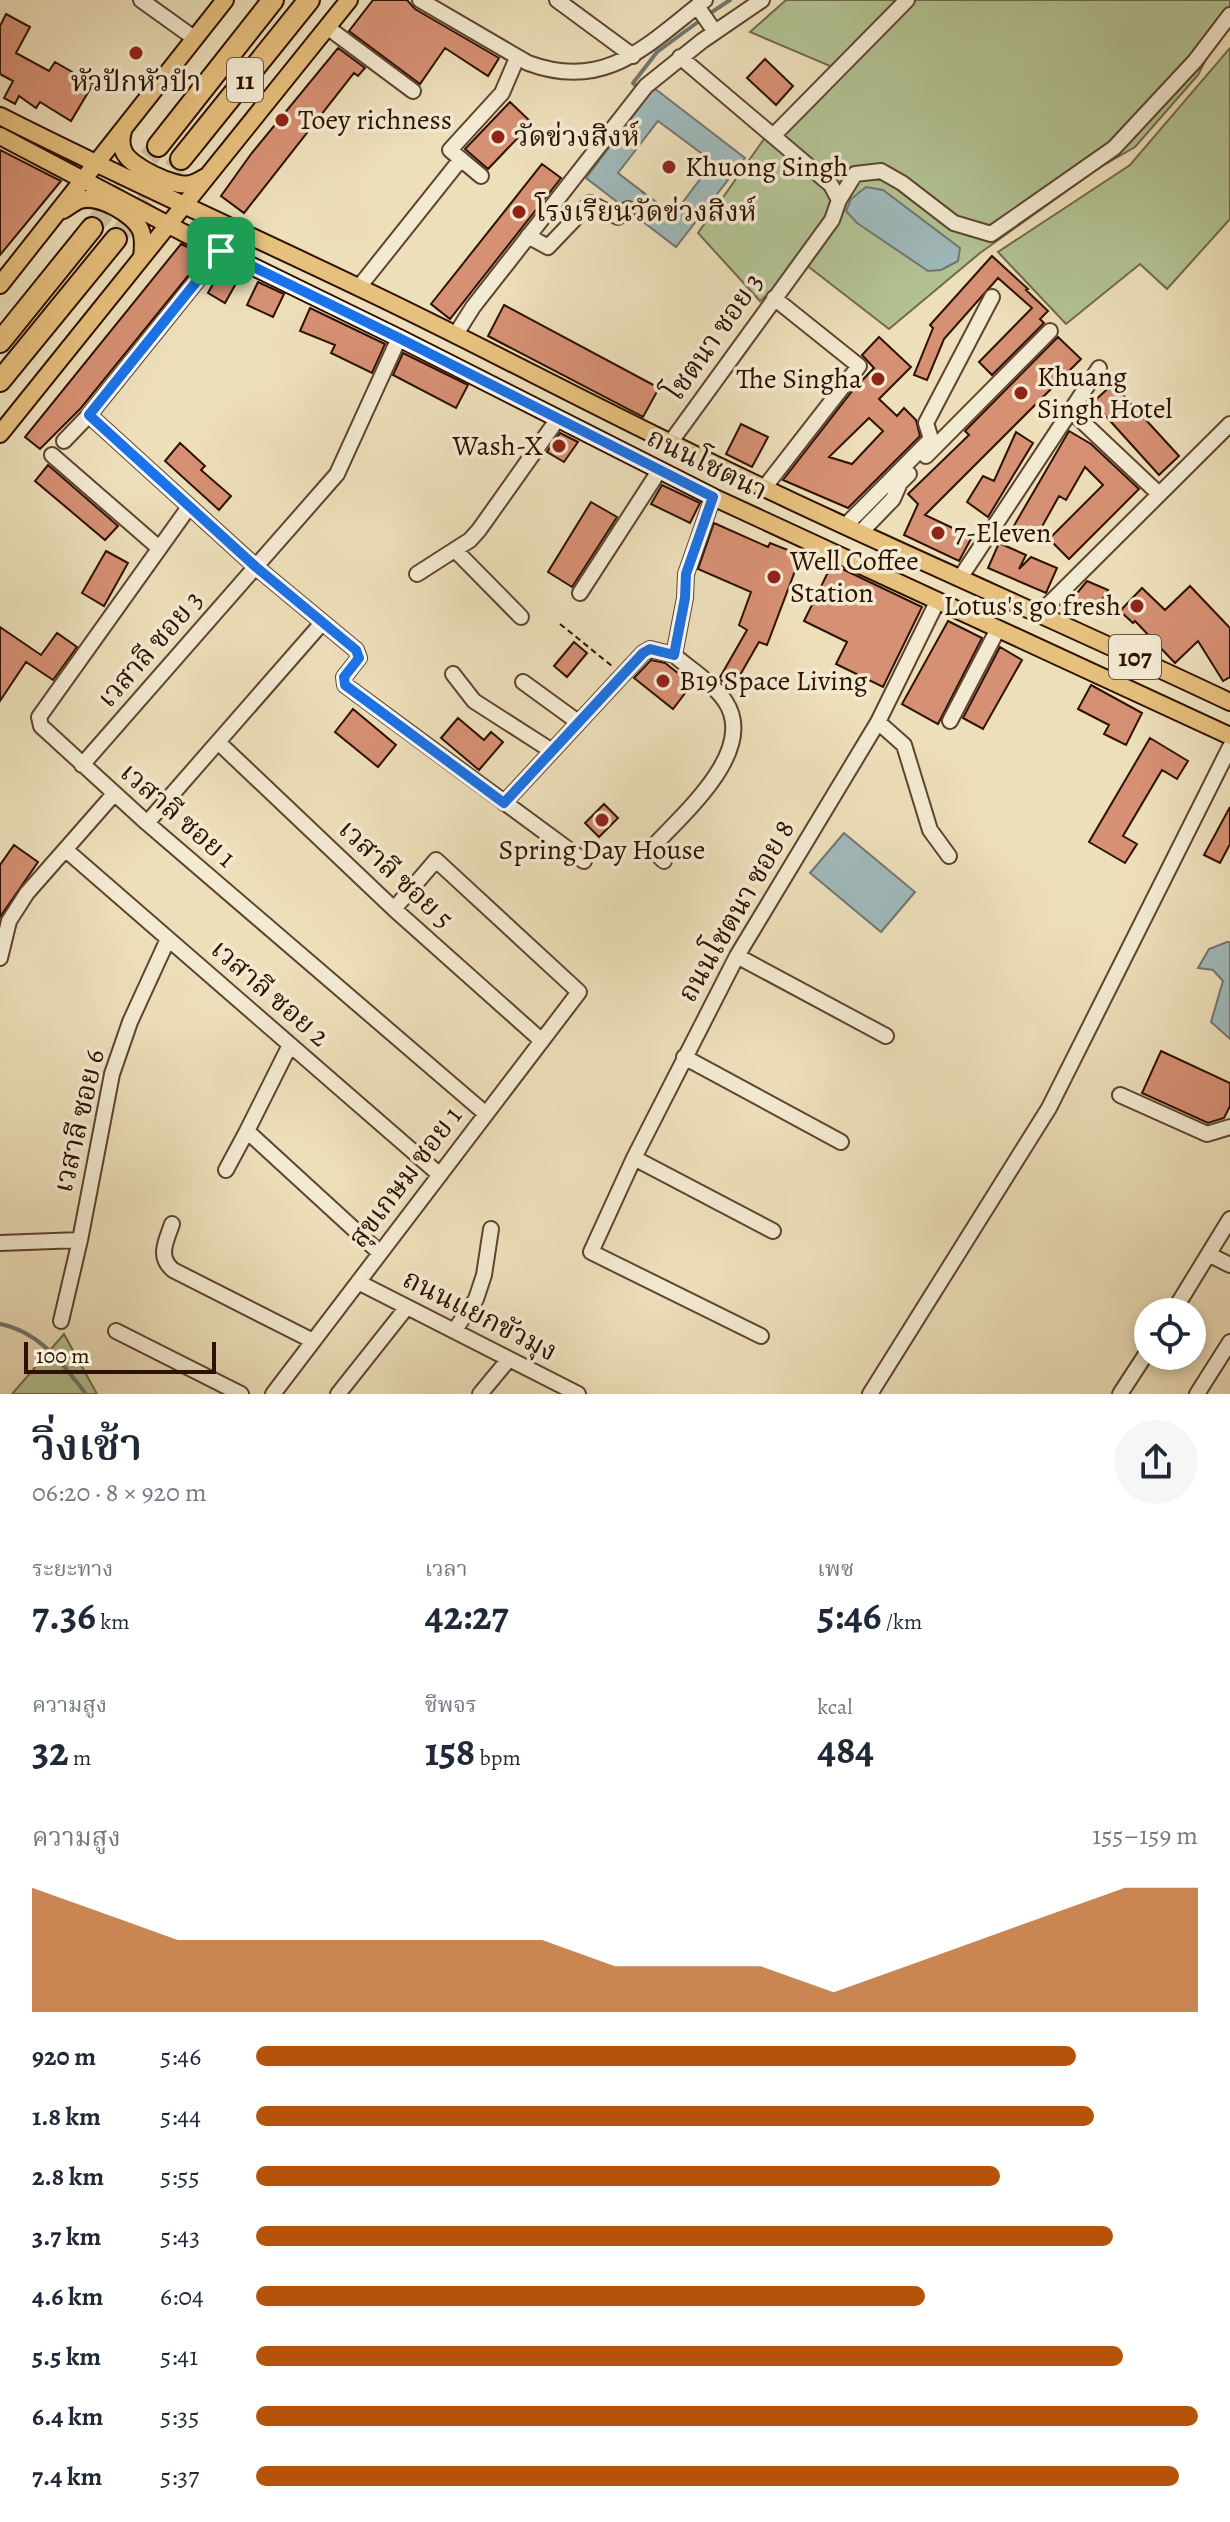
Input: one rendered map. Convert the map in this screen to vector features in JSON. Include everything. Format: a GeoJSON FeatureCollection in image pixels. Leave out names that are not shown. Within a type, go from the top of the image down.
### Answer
{"type":"FeatureCollection","features":[{"type":"Feature","properties":{"kind":"highway","name":"11"},"geometry":{"type":"LineString","coordinates":[[158,146],[273,0]]}},
{"type":"Feature","properties":{"kind":"highway","name":"11"},"geometry":{"type":"LineString","coordinates":[[181,159],[309,0]]}},
{"type":"Feature","properties":{"kind":"highway"},"geometry":{"type":"LineString","coordinates":[[0,342],[92,228]]}},
{"type":"Feature","properties":{"kind":"highway"},"geometry":{"type":"LineString","coordinates":[[0,381],[116,239]]}},
{"type":"Feature","properties":{"kind":"main road"},"geometry":{"type":"LineString","coordinates":[[0,285],[56,214],[79,179],[225,0]]}},
{"type":"Feature","properties":{"kind":"main road"},"geometry":{"type":"LineString","coordinates":[[0,434],[349,0]]}},
{"type":"Feature","properties":{"kind":"main road","name":"ถนนโชตนา"},"geometry":{"type":"LineString","coordinates":[[0,116],[92,163],[456,334],[670,443],[852,530],[1230,702]]}},
{"type":"Feature","properties":{"kind":"main road"},"geometry":{"type":"LineString","coordinates":[[125,126],[121,136],[123,149],[132,162],[170,183],[191,184],[212,173]]}},
{"type":"Feature","properties":{"kind":"main road","name":"ถนนโชตนา"},"geometry":{"type":"LineString","coordinates":[[0,136],[169,225],[659,471],[1230,736]]}},
{"type":"Feature","properties":{"kind":"main road"},"geometry":{"type":"LineString","coordinates":[[56,214],[80,200],[100,200],[135,221],[142,237],[142,257]]}},
{"type":"Feature","properties":{"kind":"street"},"geometry":{"type":"LineString","coordinates":[[141,0],[195,36]]}},
{"type":"Feature","properties":{"kind":"street"},"geometry":{"type":"LineString","coordinates":[[150,0],[195,36]]}},
{"type":"Feature","properties":{"kind":"street"},"geometry":{"type":"LineString","coordinates":[[420,0],[517,58],[545,69],[573,73],[610,67],[633,56],[701,3],[715,32]]}},
{"type":"Feature","properties":{"kind":"street"},"geometry":{"type":"LineString","coordinates":[[557,0],[633,56]]}},
{"type":"Feature","properties":{"kind":"street"},"geometry":{"type":"LineString","coordinates":[[456,334],[473,307],[641,91],[680,57],[762,0]]}},
{"type":"Feature","properties":{"kind":"street"},"geometry":{"type":"LineString","coordinates":[[773,136],[907,0]]}},
{"type":"Feature","properties":{"kind":"street","name":"โชตนา ซอย 3"},"geometry":{"type":"LineString","coordinates":[[670,443],[832,220],[839,200],[855,174],[881,171],[902,183],[954,223],[991,234],[1114,148],[1195,61],[1230,15]]}},
{"type":"Feature","properties":{"kind":"street"},"geometry":{"type":"LineString","coordinates":[[327,27],[413,91]]}},
{"type":"Feature","properties":{"kind":"street"},"geometry":{"type":"LineString","coordinates":[[680,57],[831,185],[839,200]]}},
{"type":"Feature","properties":{"kind":"street"},"geometry":{"type":"LineString","coordinates":[[481,176],[450,150],[502,93],[517,58]]}},
{"type":"Feature","properties":{"kind":"street"},"geometry":{"type":"LineString","coordinates":[[359,287],[461,159]]}},
{"type":"Feature","properties":{"kind":"street"},"geometry":{"type":"LineString","coordinates":[[528,236],[548,247],[590,203],[618,217],[628,209]]}},
{"type":"Feature","properties":{"kind":"street"},"geometry":{"type":"LineString","coordinates":[[64,441],[89,415],[221,251]]}},
{"type":"Feature","properties":{"kind":"street"},"geometry":{"type":"LineString","coordinates":[[852,530],[931,439],[926,423],[992,297]]}},
{"type":"Feature","properties":{"kind":"street"},"geometry":{"type":"LineString","coordinates":[[764,488],[859,366],[774,298]]}},
{"type":"Feature","properties":{"kind":"street"},"geometry":{"type":"LineString","coordinates":[[852,530],[893,499],[900,483],[1050,331]]}},
{"type":"Feature","properties":{"kind":"street","name":"เวสาลี ซอย 3"},"geometry":{"type":"LineString","coordinates":[[82,765],[337,474],[399,338]]}},
{"type":"Feature","properties":{"kind":"street"},"geometry":{"type":"LineString","coordinates":[[960,578],[1099,368]]}},
{"type":"Feature","properties":{"kind":"street"},"geometry":{"type":"LineString","coordinates":[[1070,410],[1159,494]]}},
{"type":"Feature","properties":{"kind":"street"},"geometry":{"type":"LineString","coordinates":[[89,415],[256,567],[356,650],[359,658],[344,677],[345,685],[584,861]]}},
{"type":"Feature","properties":{"kind":"street"},"geometry":{"type":"LineString","coordinates":[[417,574],[455,550],[479,530],[557,420]]}},
{"type":"Feature","properties":{"kind":"street"},"geometry":{"type":"LineString","coordinates":[[1040,613],[1230,424]]}},
{"type":"Feature","properties":{"kind":"street"},"geometry":{"type":"LineString","coordinates":[[52,455],[159,548]]}},
{"type":"Feature","properties":{"kind":"street"},"geometry":{"type":"LineString","coordinates":[[580,593],[659,471]]}},
{"type":"Feature","properties":{"kind":"street"},"geometry":{"type":"LineString","coordinates":[[674,655],[685,598],[686,574],[713,497]]}},
{"type":"Feature","properties":{"kind":"street","name":"เวสาลี ซอย 1"},"geometry":{"type":"LineString","coordinates":[[189,507],[39,717],[41,726],[147,823],[486,1114]]}},
{"type":"Feature","properties":{"kind":"street"},"geometry":{"type":"LineString","coordinates":[[455,550],[521,617]]}},
{"type":"Feature","properties":{"kind":"street","name":"ถนนโชตนา ซอย 8"},"geometry":{"type":"LineString","coordinates":[[761,1336],[591,1252],[634,1158],[737,956],[878,722],[937,602]]}},
{"type":"Feature","properties":{"kind":"street"},"geometry":{"type":"LineString","coordinates":[[147,823],[322,623]]}},
{"type":"Feature","properties":{"kind":"street"},"geometry":{"type":"LineString","coordinates":[[950,721],[998,629]]}},
{"type":"Feature","properties":{"kind":"street"},"geometry":{"type":"LineString","coordinates":[[504,803],[622,674],[650,649],[674,655],[724,699],[733,729],[728,754],[717,775],[651,849],[664,861]]}},
{"type":"Feature","properties":{"kind":"street"},"geometry":{"type":"LineString","coordinates":[[453,674],[474,701],[552,751]]}},
{"type":"Feature","properties":{"kind":"street"},"geometry":{"type":"LineString","coordinates":[[523,682],[578,722]]}},
{"type":"Feature","properties":{"kind":"street"},"geometry":{"type":"LineString","coordinates":[[878,722],[904,745],[930,830],[949,856]]}},
{"type":"Feature","properties":{"kind":"street","name":"เวสาลี ซอย 5"},"geometry":{"type":"LineString","coordinates":[[218,742],[394,909],[542,1041]]}},
{"type":"Feature","properties":{"kind":"street"},"geometry":{"type":"LineString","coordinates":[[870,1394],[1049,1108],[1230,747]]}},
{"type":"Feature","properties":{"kind":"street"},"geometry":{"type":"LineString","coordinates":[[0,958],[9,921],[27,893],[114,794]]}},
{"type":"Feature","properties":{"kind":"street","name":"เวสาลี ซอย 2"},"geometry":{"type":"LineString","coordinates":[[66,850],[440,1175]]}},
{"type":"Feature","properties":{"kind":"street","name":"สุขเกษม ซอย 1"},"geometry":{"type":"LineString","coordinates":[[273,1394],[579,992],[436,860],[394,909]]}},
{"type":"Feature","properties":{"kind":"street","name":"เวสาลี ซอย 6"},"geometry":{"type":"LineString","coordinates":[[61,1321],[112,1074],[130,1022],[168,939]]}},
{"type":"Feature","properties":{"kind":"street"},"geometry":{"type":"LineString","coordinates":[[737,956],[886,1036]]}},
{"type":"Feature","properties":{"kind":"street"},"geometry":{"type":"LineString","coordinates":[[226,1170],[290,1045]]}},
{"type":"Feature","properties":{"kind":"street"},"geometry":{"type":"LineString","coordinates":[[684,1057],[841,1142]]}},
{"type":"Feature","properties":{"kind":"street"},"geometry":{"type":"LineString","coordinates":[[1120,1095],[1207,1134],[1230,1127]]}},
{"type":"Feature","properties":{"kind":"street"},"geometry":{"type":"LineString","coordinates":[[247,1131],[380,1253]]}},
{"type":"Feature","properties":{"kind":"street"},"geometry":{"type":"LineString","coordinates":[[634,1158],[773,1231]]}},
{"type":"Feature","properties":{"kind":"street"},"geometry":{"type":"LineString","coordinates":[[1182,1298],[1230,1219]]}},
{"type":"Feature","properties":{"kind":"street"},"geometry":{"type":"LineString","coordinates":[[172,1224],[162,1254],[165,1263],[173,1270],[313,1341]]}},
{"type":"Feature","properties":{"kind":"street"},"geometry":{"type":"LineString","coordinates":[[454,1331],[476,1299],[484,1275],[491,1229]]}},
{"type":"Feature","properties":{"kind":"street"},"geometry":{"type":"LineString","coordinates":[[0,1243],[80,1240]]}},
{"type":"Feature","properties":{"kind":"street"},"geometry":{"type":"LineString","coordinates":[[1210,1255],[1230,1265]]}},
{"type":"Feature","properties":{"kind":"street","name":"ถนนแยกขัวมุง"},"geometry":{"type":"LineString","coordinates":[[358,1282],[578,1394]]}},
{"type":"Feature","properties":{"kind":"street"},"geometry":{"type":"LineString","coordinates":[[338,1394],[407,1307]]}},
{"type":"Feature","properties":{"kind":"street"},"geometry":{"type":"LineString","coordinates":[[116,1331],[241,1394]]}},
{"type":"Feature","properties":{"kind":"street"},"geometry":{"type":"LineString","coordinates":[[1197,1394],[1230,1342]]}},
{"type":"Feature","properties":{"kind":"street"},"geometry":{"type":"LineString","coordinates":[[480,1394],[509,1359]]}},
{"type":"Feature","properties":{"kind":"street"},"geometry":{"type":"LineString","coordinates":[[1120,1394],[1136,1370]]}},
{"type":"Feature","properties":{"kind":"path"},"geometry":{"type":"LineString","coordinates":[[560,624],[622,674]]}},
{"type":"Feature","properties":{"kind":"green space"},"geometry":{"type":"Polygon","coordinates":[[[786,0],[1230,0],[1230,23],[1213,46],[1198,75],[1135,147],[1097,169],[980,253],[889,329],[805,264],[760,301],[698,233],[771,129],[835,68],[750,32],[786,0]]]}},
{"type":"Feature","properties":{"kind":"green space"},"geometry":{"type":"Polygon","coordinates":[[[1230,48],[1230,219],[1167,289],[1140,264],[1066,324],[998,252],[1130,165],[1230,48]]]}},
{"type":"Feature","properties":{"kind":"green space"},"geometry":{"type":"Polygon","coordinates":[[[64,1334],[97,1394],[12,1394],[64,1334]]]}},
{"type":"Feature","properties":{"kind":"water"},"geometry":{"type":"Polygon","coordinates":[[[654,88],[745,158],[676,247],[586,178],[654,88]],[[658,121],[618,173],[673,215],[713,162],[658,121]]]}},
{"type":"Feature","properties":{"kind":"water"},"geometry":{"type":"Polygon","coordinates":[[[866,187],[883,190],[960,248],[958,261],[941,270],[928,271],[857,223],[846,211],[851,199],[866,187]]]}},
{"type":"Feature","properties":{"kind":"water"},"geometry":{"type":"Polygon","coordinates":[[[844,833],[915,892],[881,932],[810,873],[844,833]]]}},
{"type":"Feature","properties":{"kind":"water"},"geometry":{"type":"Polygon","coordinates":[[[1230,942],[1230,1039],[1211,1022],[1223,981],[1213,970],[1198,968],[1209,949],[1230,942]]]}},
{"type":"Feature","properties":{"kind":"building"},"geometry":{"type":"Polygon","coordinates":[[[373,0],[407,0],[415,9],[499,58],[488,76],[445,48],[420,84],[349,31],[373,0]]]}},
{"type":"Feature","properties":{"kind":"building"},"geometry":{"type":"Polygon","coordinates":[[[6,14],[30,27],[16,53],[49,71],[55,62],[93,84],[71,121],[40,102],[36,108],[19,96],[15,104],[4,98],[13,81],[0,74],[0,26],[6,14]]]}},
{"type":"Feature","properties":{"kind":"building"},"geometry":{"type":"Polygon","coordinates":[[[338,48],[365,68],[358,76],[354,73],[244,213],[221,196],[251,154],[338,48]]]}},
{"type":"Feature","properties":{"kind":"building"},"geometry":{"type":"Polygon","coordinates":[[[765,59],[793,86],[776,105],[747,78],[765,59]]]}},
{"type":"Feature","properties":{"kind":"building","name":"วัดข่วงสิงห์"},"geometry":{"type":"Polygon","coordinates":[[[510,102],[532,123],[488,169],[465,149],[510,102]]]}},
{"type":"Feature","properties":{"kind":"building"},"geometry":{"type":"Polygon","coordinates":[[[0,150],[61,181],[0,255],[0,150]]]}},
{"type":"Feature","properties":{"kind":"building"},"geometry":{"type":"Polygon","coordinates":[[[542,164],[561,178],[450,319],[431,304],[542,164]]]}},
{"type":"Feature","properties":{"kind":"building"},"geometry":{"type":"Polygon","coordinates":[[[181,244],[205,255],[81,408],[40,449],[25,437],[181,244]]]}},
{"type":"Feature","properties":{"kind":"building"},"geometry":{"type":"Polygon","coordinates":[[[992,256],[1048,311],[1040,319],[1044,323],[992,375],[979,362],[1032,308],[998,278],[944,339],[927,380],[914,375],[933,328],[930,325],[992,256]]]}},
{"type":"Feature","properties":{"kind":"building"},"geometry":{"type":"Polygon","coordinates":[[[222,268],[239,278],[225,303],[208,293],[222,268]]]}},
{"type":"Feature","properties":{"kind":"building"},"geometry":{"type":"Polygon","coordinates":[[[258,282],[284,294],[273,317],[247,305],[258,282]]]}},
{"type":"Feature","properties":{"kind":"building"},"geometry":{"type":"Polygon","coordinates":[[[504,305],[659,388],[643,417],[488,336],[504,305]]]}},
{"type":"Feature","properties":{"kind":"building"},"geometry":{"type":"Polygon","coordinates":[[[310,308],[385,344],[372,373],[331,353],[335,345],[300,331],[310,308]]]}},
{"type":"Feature","properties":{"kind":"building"},"geometry":{"type":"Polygon","coordinates":[[[879,337],[911,367],[879,399],[897,416],[904,408],[916,420],[920,436],[848,508],[783,480],[853,390],[874,368],[862,355],[879,337]],[[869,418],[829,457],[852,464],[883,431],[869,418]]]}},
{"type":"Feature","properties":{"kind":"building"},"geometry":{"type":"Polygon","coordinates":[[[1058,337],[1081,359],[925,515],[972,537],[959,561],[904,535],[918,504],[908,494],[969,435],[965,431],[1058,337]]]}},
{"type":"Feature","properties":{"kind":"building"},"geometry":{"type":"Polygon","coordinates":[[[403,353],[468,385],[456,408],[393,375],[403,353]]]}},
{"type":"Feature","properties":{"kind":"building"},"geometry":{"type":"Polygon","coordinates":[[[1113,384],[1179,456],[1159,475],[1093,402],[1113,384]]]}},
{"type":"Feature","properties":{"kind":"building"},"geometry":{"type":"Polygon","coordinates":[[[741,424],[768,437],[752,467],[726,454],[741,424]]]}},
{"type":"Feature","properties":{"kind":"building"},"geometry":{"type":"Polygon","coordinates":[[[1069,431],[1091,444],[1139,489],[1069,559],[1049,539],[1103,485],[1085,467],[1066,500],[1059,496],[1034,541],[1012,529],[1069,431]]]}},
{"type":"Feature","properties":{"kind":"building"},"geometry":{"type":"Polygon","coordinates":[[[1016,432],[1033,443],[988,517],[967,502],[983,476],[994,481],[1016,432]]]}},
{"type":"Feature","properties":{"kind":"building","name":"Wash-X"},"geometry":{"type":"Polygon","coordinates":[[[560,433],[578,442],[564,462],[547,452],[560,433]]]}},
{"type":"Feature","properties":{"kind":"building"},"geometry":{"type":"Polygon","coordinates":[[[180,443],[205,466],[201,470],[231,496],[219,510],[165,461],[180,443]]]}},
{"type":"Feature","properties":{"kind":"building"},"geometry":{"type":"Polygon","coordinates":[[[48,465],[118,526],[105,540],[35,481],[48,465]]]}},
{"type":"Feature","properties":{"kind":"building"},"geometry":{"type":"Polygon","coordinates":[[[662,485],[700,503],[690,523],[651,504],[662,485]]]}},
{"type":"Feature","properties":{"kind":"building"},"geometry":{"type":"Polygon","coordinates":[[[591,502],[617,517],[572,587],[548,572],[591,502]]]}},
{"type":"Feature","properties":{"kind":"building"},"geometry":{"type":"Polygon","coordinates":[[[714,523],[768,547],[770,543],[801,555],[767,645],[759,642],[732,689],[719,679],[747,630],[739,625],[751,592],[698,569],[714,523]]]}},
{"type":"Feature","properties":{"kind":"building"},"geometry":{"type":"Polygon","coordinates":[[[999,543],[1026,555],[1019,569],[1031,557],[1057,568],[1046,593],[988,568],[999,543]]]}},
{"type":"Feature","properties":{"kind":"building"},"geometry":{"type":"Polygon","coordinates":[[[106,551],[128,563],[104,606],[82,593],[106,551]]]}},
{"type":"Feature","properties":{"kind":"building"},"geometry":{"type":"Polygon","coordinates":[[[832,564],[922,607],[883,687],[836,664],[847,642],[804,621],[832,564]]]}},
{"type":"Feature","properties":{"kind":"building"},"geometry":{"type":"Polygon","coordinates":[[[1087,581],[1108,590],[1094,612],[1073,598],[1087,581]]]}},
{"type":"Feature","properties":{"kind":"building"},"geometry":{"type":"Polygon","coordinates":[[[1190,586],[1230,628],[1230,677],[1223,681],[1198,641],[1175,663],[1135,621],[1133,623],[1120,611],[1142,588],[1165,610],[1190,586]]]}},
{"type":"Feature","properties":{"kind":"building"},"geometry":{"type":"Polygon","coordinates":[[[948,621],[982,638],[938,724],[902,704],[948,621]]]}},
{"type":"Feature","properties":{"kind":"building"},"geometry":{"type":"Polygon","coordinates":[[[0,627],[41,655],[57,633],[77,647],[53,680],[26,662],[0,701],[0,627]]]}},
{"type":"Feature","properties":{"kind":"building"},"geometry":{"type":"Polygon","coordinates":[[[574,642],[587,653],[567,677],[554,666],[574,642]]]}},
{"type":"Feature","properties":{"kind":"building"},"geometry":{"type":"Polygon","coordinates":[[[1000,647],[1022,660],[983,729],[963,718],[1000,647]]]}},
{"type":"Feature","properties":{"kind":"building","name":"B19 Space Living"},"geometry":{"type":"Polygon","coordinates":[[[651,660],[665,663],[692,684],[673,709],[634,678],[651,660]]]}},
{"type":"Feature","properties":{"kind":"building"},"geometry":{"type":"Polygon","coordinates":[[[1091,685],[1142,713],[1126,745],[1104,734],[1109,725],[1078,709],[1091,685]]]}},
{"type":"Feature","properties":{"kind":"building"},"geometry":{"type":"Polygon","coordinates":[[[353,709],[396,745],[378,767],[335,732],[353,709]]]}},
{"type":"Feature","properties":{"kind":"building"},"geometry":{"type":"Polygon","coordinates":[[[458,718],[484,740],[491,732],[503,742],[479,770],[441,738],[458,718]]]}},
{"type":"Feature","properties":{"kind":"building"},"geometry":{"type":"Polygon","coordinates":[[[1150,738],[1188,761],[1177,779],[1162,770],[1123,836],[1137,844],[1125,863],[1089,842],[1150,738]]]}},
{"type":"Feature","properties":{"kind":"building","name":"Spring Day House"},"geometry":{"type":"Polygon","coordinates":[[[604,804],[618,818],[599,837],[585,823],[604,804]]]}},
{"type":"Feature","properties":{"kind":"building"},"geometry":{"type":"Polygon","coordinates":[[[1230,807],[1230,844],[1220,863],[1204,855],[1230,807]]]}},
{"type":"Feature","properties":{"kind":"building"},"geometry":{"type":"Polygon","coordinates":[[[14,845],[38,862],[0,917],[0,865],[14,845]]]}},
{"type":"Feature","properties":{"kind":"building"},"geometry":{"type":"Polygon","coordinates":[[[1161,1051],[1230,1083],[1230,1106],[1224,1118],[1208,1123],[1142,1093],[1161,1051]]]}},
{"type":"Feature","properties":{"kind":"waterway"},"geometry":{"type":"LineString","coordinates":[[709,14],[730,0]]}},
{"type":"Feature","properties":{"kind":"waterway"},"geometry":{"type":"LineString","coordinates":[[639,89],[633,83],[657,52],[702,19]]}},
{"type":"Feature","properties":{"kind":"waterway"},"geometry":{"type":"LineString","coordinates":[[0,1324],[38,1341],[59,1360],[86,1394]]}},
{"type":"Feature","properties":{"kind":"tunnel"},"geometry":{"type":"LineString","coordinates":[[92,228],[158,146]]}},
{"type":"Feature","properties":{"kind":"tunnel"},"geometry":{"type":"LineString","coordinates":[[116,239],[181,159]]}},
{"type":"Feature","properties":{"kind":"place","name":"หัวปักหัวปำ"},"geometry":{"type":"Point","coordinates":[136,53]}},
{"type":"Feature","properties":{"kind":"place","name":"Toey richness"},"geometry":{"type":"Point","coordinates":[282,120]}},
{"type":"Feature","properties":{"kind":"place","name":"วัดข่วงสิงห์"},"geometry":{"type":"Point","coordinates":[498,137]}},
{"type":"Feature","properties":{"kind":"place","name":"Khuong Singh"},"geometry":{"type":"Point","coordinates":[669,167]}},
{"type":"Feature","properties":{"kind":"place","name":"โรงเรียนวัดข่วงสิงห์"},"geometry":{"type":"Point","coordinates":[519,212]}},
{"type":"Feature","properties":{"kind":"place","name":"The Singha"},"geometry":{"type":"Point","coordinates":[878,379]}},
{"type":"Feature","properties":{"kind":"place","name":"Khuang Singh Hotel"},"geometry":{"type":"Point","coordinates":[1021,393]}},
{"type":"Feature","properties":{"kind":"place","name":"Wash-X"},"geometry":{"type":"Point","coordinates":[559,446]}},
{"type":"Feature","properties":{"kind":"place","name":"7-Eleven"},"geometry":{"type":"Point","coordinates":[938,533]}},
{"type":"Feature","properties":{"kind":"place","name":"Well Coffee Station"},"geometry":{"type":"Point","coordinates":[774,577]}},
{"type":"Feature","properties":{"kind":"place","name":"Lotus's go fresh"},"geometry":{"type":"Point","coordinates":[1137,606]}},
{"type":"Feature","properties":{"kind":"place","name":"B19 Space Living"},"geometry":{"type":"Point","coordinates":[663,681]}},
{"type":"Feature","properties":{"kind":"place","name":"Spring Day House"},"geometry":{"type":"Point","coordinates":[602,820]}},
{"type":"Feature","properties":{"kind":"route"},"geometry":{"type":"LineString","coordinates":[[221,251],[713,497],[686,574],[685,598],[674,655],[650,649],[643,653],[504,803],[345,685],[344,677],[359,658],[356,650],[256,567],[89,415],[221,251]]}}]}
